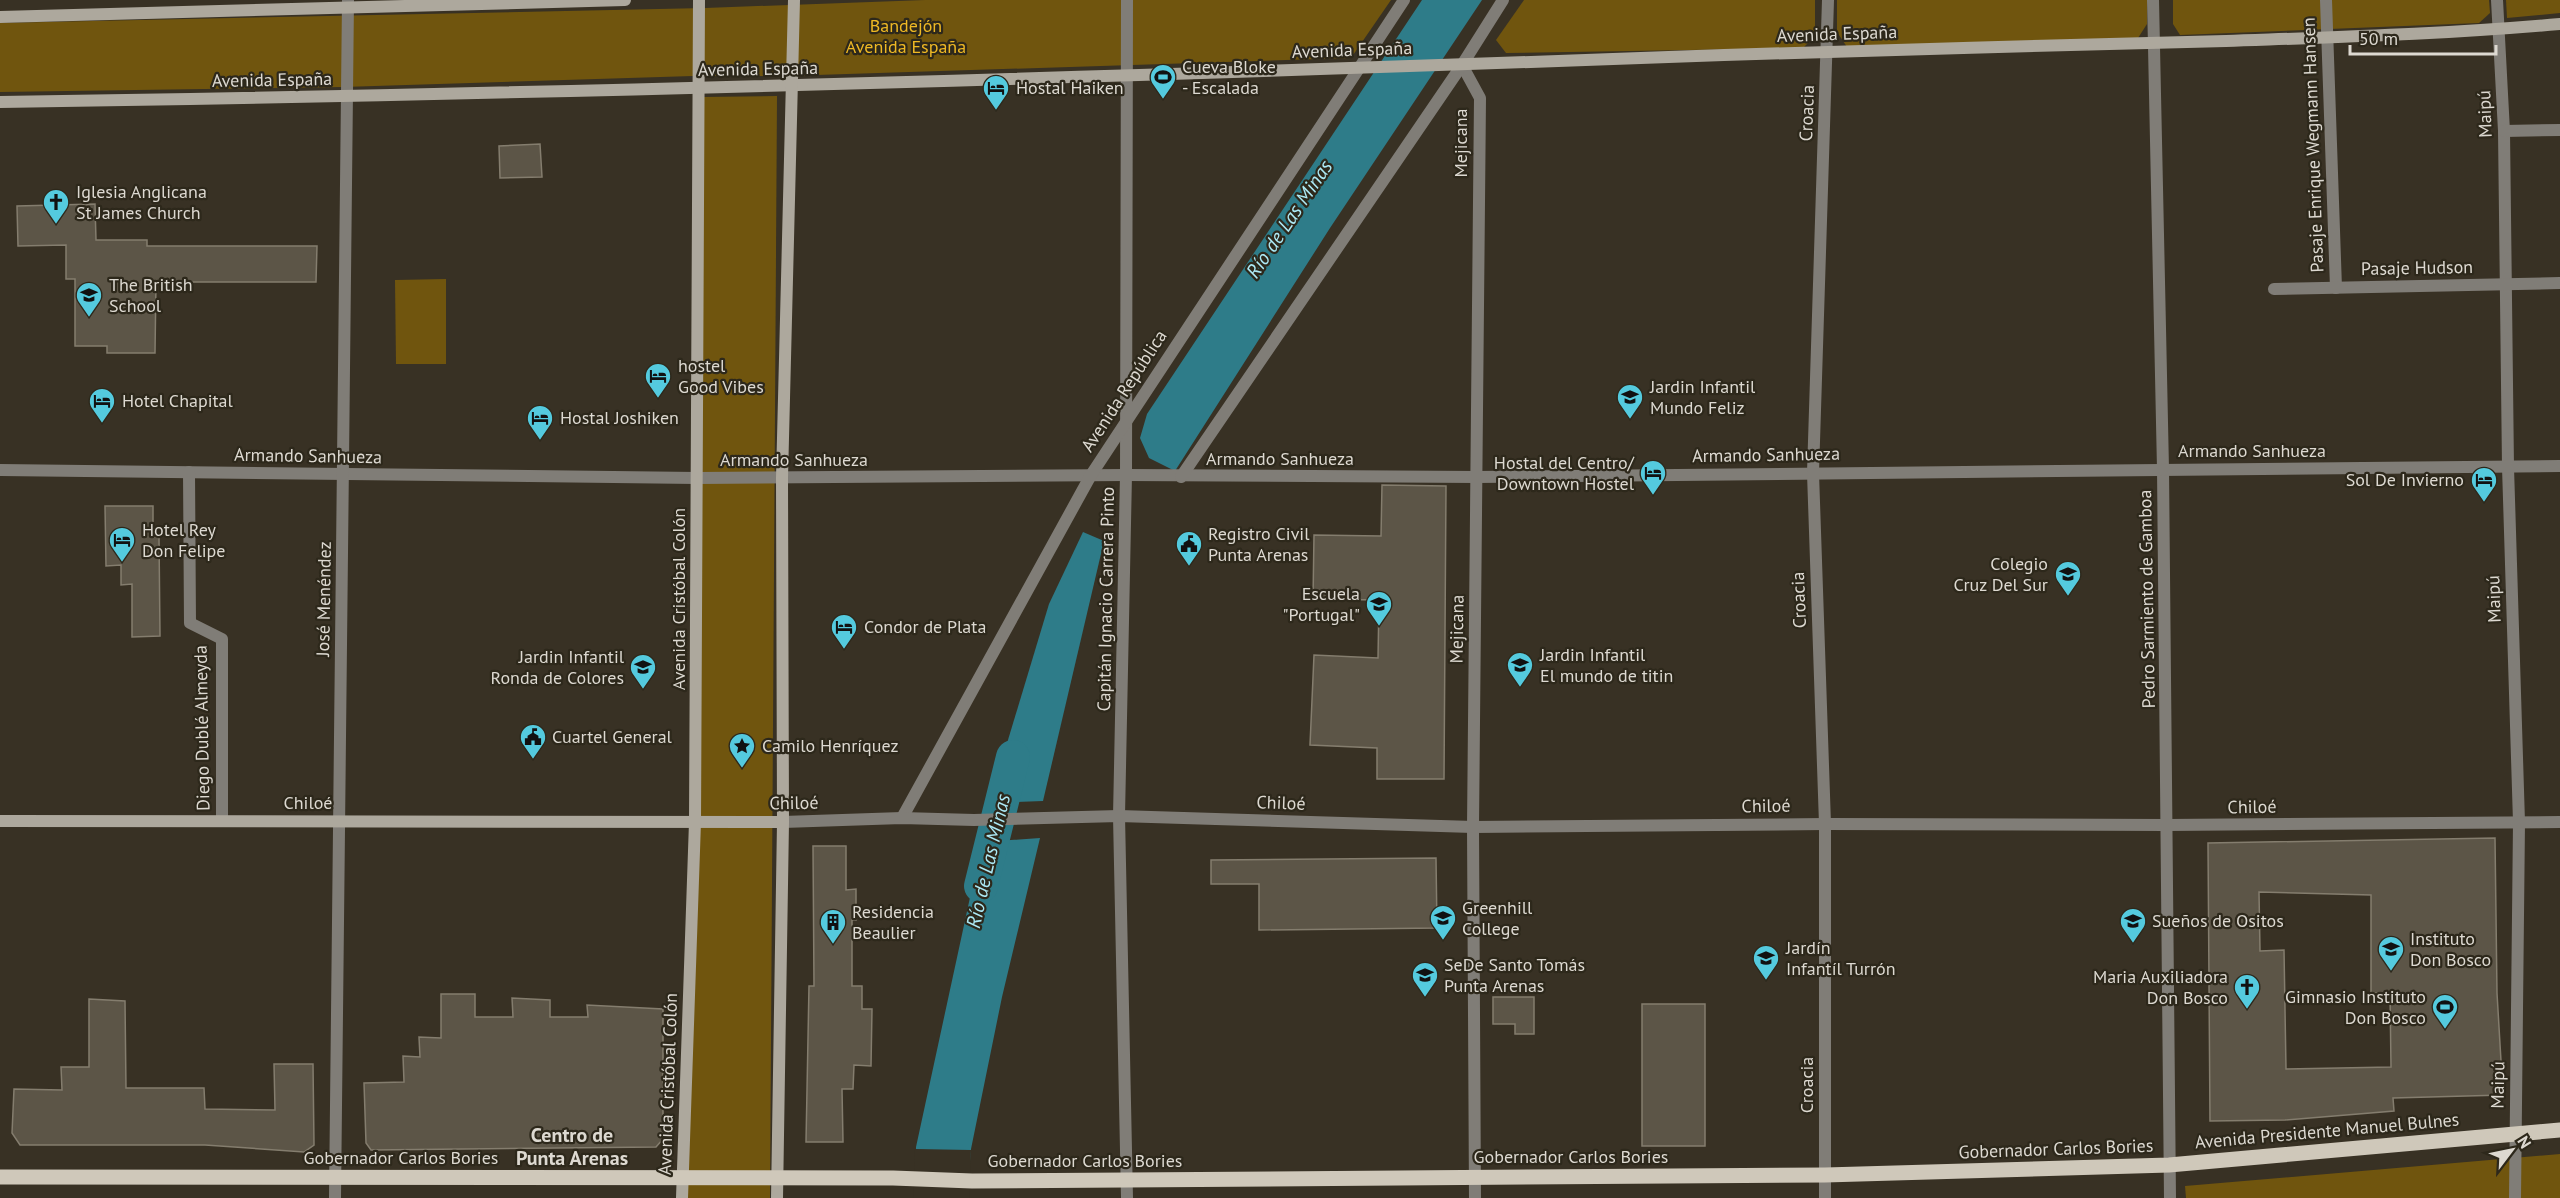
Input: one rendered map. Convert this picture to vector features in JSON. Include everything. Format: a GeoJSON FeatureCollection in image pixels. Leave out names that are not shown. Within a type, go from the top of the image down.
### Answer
{"type":"FeatureCollection","features":[{"type":"Feature","properties":{"kind":"main road"},"geometry":{"type":"LineString","coordinates":[[0,17],[348,4],[625,0]]}},
{"type":"Feature","properties":{"kind":"main road","name":"Avenida Cristóbal Colón"},"geometry":{"type":"LineString","coordinates":[[682,1198],[695,822],[699,0]]}},
{"type":"Feature","properties":{"kind":"main road"},"geometry":{"type":"LineString","coordinates":[[777,1198],[783,822],[782,478],[794,87],[794,0]]}},
{"type":"Feature","properties":{"kind":"main road","name":"Avenida España"},"geometry":{"type":"LineString","coordinates":[[0,102],[347,97],[697,87],[794,87],[1827,52],[2328,38],[2499,30],[2560,24]]}},
{"type":"Feature","properties":{"kind":"main road","name":"Chiloé"},"geometry":{"type":"LineString","coordinates":[[0,821],[783,822]]}},
{"type":"Feature","properties":{"kind":"main road","name":"Avenida Presidente Manuel Bulnes"},"geometry":{"type":"LineString","coordinates":[[2169,1165],[2560,1130]]}},
{"type":"Feature","properties":{"kind":"main road","name":"Gobernador Carlos Bories"},"geometry":{"type":"LineString","coordinates":[[0,1177],[893,1178],[972,1181],[1825,1175],[2169,1165]]}},
{"type":"Feature","properties":{"kind":"street","name":"Capitán Ignacio Carrera Pinto"},"geometry":{"type":"LineString","coordinates":[[1127,0],[1127,416],[1119,816],[1127,1198]]}},
{"type":"Feature","properties":{"kind":"street","name":"Avenida República"},"geometry":{"type":"LineString","coordinates":[[902,818],[1091,475],[1127,416],[1404,0]]}},
{"type":"Feature","properties":{"kind":"street"},"geometry":{"type":"LineString","coordinates":[[1181,477],[1462,65],[1503,0]]}},
{"type":"Feature","properties":{"kind":"street","name":"Croacia"},"geometry":{"type":"LineString","coordinates":[[1825,1198],[1825,824],[1813,473],[1828,0]]}},
{"type":"Feature","properties":{"kind":"street","name":"Pedro Sarmiento de Gamboa"},"geometry":{"type":"LineString","coordinates":[[2152,0],[2163,469],[2170,1198]]}},
{"type":"Feature","properties":{"kind":"street","name":"Pasaje Enrique Wegmann Hansen"},"geometry":{"type":"LineString","coordinates":[[2326,0],[2336,288]]}},
{"type":"Feature","properties":{"kind":"street","name":"Maipú"},"geometry":{"type":"LineString","coordinates":[[2497,0],[2504,131],[2508,467],[2519,822],[2515,1198]]}},
{"type":"Feature","properties":{"kind":"street","name":"José Menéndez"},"geometry":{"type":"LineString","coordinates":[[335,1198],[348,4]]}},
{"type":"Feature","properties":{"kind":"street","name":"Mejicana"},"geometry":{"type":"LineString","coordinates":[[1462,65],[1480,98],[1473,827],[1475,1198]]}},
{"type":"Feature","properties":{"kind":"street"},"geometry":{"type":"LineString","coordinates":[[2504,131],[2560,130]]}},
{"type":"Feature","properties":{"kind":"street","name":"Pasaje Hudson"},"geometry":{"type":"LineString","coordinates":[[2274,289],[2560,283]]}},
{"type":"Feature","properties":{"kind":"street","name":"Armando Sanhueza"},"geometry":{"type":"LineString","coordinates":[[0,470],[697,478],[1091,475],[1477,477],[2560,466]]}},
{"type":"Feature","properties":{"kind":"street","name":"Diego Dublé Almeyda"},"geometry":{"type":"LineString","coordinates":[[189,472],[190,623],[222,639],[222,821]]}},
{"type":"Feature","properties":{"kind":"street","name":"Chiloé"},"geometry":{"type":"LineString","coordinates":[[783,822],[902,818],[974,820],[1119,816],[1473,827],[2560,822]]}},
{"type":"Feature","properties":{"kind":"green space","name":"Bandejón Avenida España"},"geometry":{"type":"Polygon","coordinates":[[[925,0],[1391,0],[1351,58],[785,76],[693,76],[343,87],[0,92],[0,23],[705,8],[925,0]]]}},
{"type":"Feature","properties":{"kind":"green space"},"geometry":{"type":"Polygon","coordinates":[[[1524,0],[1815,0],[1815,36],[1803,48],[1506,53],[1496,40],[1524,0]]]}},
{"type":"Feature","properties":{"kind":"green space"},"geometry":{"type":"Polygon","coordinates":[[[1837,0],[2147,0],[2147,24],[2138,38],[1847,47],[1837,32],[1837,0]]]}},
{"type":"Feature","properties":{"kind":"green space"},"geometry":{"type":"Polygon","coordinates":[[[2173,0],[2489,0],[2490,13],[2479,23],[2180,35],[2173,24],[2173,0]]]}},
{"type":"Feature","properties":{"kind":"green space"},"geometry":{"type":"Polygon","coordinates":[[[2506,0],[2560,0],[2560,13],[2507,18],[2506,0]]]}},
{"type":"Feature","properties":{"kind":"green space"},"geometry":{"type":"Polygon","coordinates":[[[777,96],[770,1198],[687,1198],[702,97],[777,96]]]}},
{"type":"Feature","properties":{"kind":"green space"},"geometry":{"type":"Polygon","coordinates":[[[446,279],[446,364],[396,364],[395,280],[446,279]]]}},
{"type":"Feature","properties":{"kind":"green space"},"geometry":{"type":"Polygon","coordinates":[[[2560,1154],[2560,1198],[2186,1198],[2185,1186],[2560,1154]]]}},
{"type":"Feature","properties":{"kind":"water"},"geometry":{"type":"Polygon","coordinates":[[[1422,0],[1482,0],[1330,228],[1175,471],[1149,458],[1140,438],[1147,414],[1422,0]]]}},
{"type":"Feature","properties":{"kind":"water"},"geometry":{"type":"Polygon","coordinates":[[[1083,532],[1104,541],[1043,801],[989,803],[1049,604],[1083,532]]]}},
{"type":"Feature","properties":{"kind":"water"},"geometry":{"type":"Polygon","coordinates":[[[1040,838],[1002,997],[971,1149],[967,1198],[915,1198],[916,1147],[982,842],[1040,838]]]}},
{"type":"Feature","properties":{"kind":"pier"},"geometry":{"type":"Polygon","coordinates":[[[915,1149],[971,1150],[969,1198],[913,1198],[915,1149]]]}},
{"type":"Feature","properties":{"kind":"building"},"geometry":{"type":"Polygon","coordinates":[[[540,144],[542,177],[500,178],[499,146],[540,144]]]}},
{"type":"Feature","properties":{"kind":"building"},"geometry":{"type":"Polygon","coordinates":[[[95,204],[96,240],[147,240],[147,246],[317,246],[316,282],[156,282],[155,353],[107,353],[107,346],[75,346],[75,279],[66,279],[66,245],[18,246],[17,206],[95,204]]]}},
{"type":"Feature","properties":{"kind":"building","name":"Escuela \"Portugal\""},"geometry":{"type":"Polygon","coordinates":[[[1382,485],[1446,486],[1444,779],[1377,779],[1377,748],[1310,745],[1314,655],[1378,658],[1379,600],[1313,599],[1314,535],[1381,536],[1382,485]]]}},
{"type":"Feature","properties":{"kind":"building"},"geometry":{"type":"Polygon","coordinates":[[[105,506],[153,506],[153,537],[159,537],[160,636],[132,637],[132,584],[121,585],[121,565],[106,566],[105,506]]]}},
{"type":"Feature","properties":{"kind":"building"},"geometry":{"type":"Polygon","coordinates":[[[2495,838],[2497,993],[2503,1095],[2393,1098],[2394,1111],[2285,1120],[2210,1121],[2208,843],[2495,838]],[[2259,892],[2260,951],[2284,950],[2286,1069],[2391,1067],[2390,993],[2371,993],[2371,895],[2259,892]]]}},
{"type":"Feature","properties":{"kind":"building"},"geometry":{"type":"Polygon","coordinates":[[[813,846],[846,846],[846,890],[856,889],[856,920],[852,920],[852,986],[862,986],[862,1009],[872,1009],[871,1066],[854,1065],[853,1089],[842,1089],[843,1142],[806,1142],[809,986],[814,986],[813,846]]]}},
{"type":"Feature","properties":{"kind":"building"},"geometry":{"type":"Polygon","coordinates":[[[1436,858],[1437,928],[1259,930],[1259,884],[1211,884],[1211,860],[1436,858]]]}},
{"type":"Feature","properties":{"kind":"building"},"geometry":{"type":"Polygon","coordinates":[[[441,994],[475,994],[475,1017],[513,1017],[512,998],[550,1000],[550,1017],[588,1017],[587,1005],[663,1009],[663,1139],[656,1147],[371,1150],[366,1143],[364,1083],[404,1082],[403,1056],[420,1057],[419,1037],[441,1038],[441,994]]]}},
{"type":"Feature","properties":{"kind":"building"},"geometry":{"type":"Polygon","coordinates":[[[1493,997],[1534,997],[1534,1034],[1515,1034],[1515,1024],[1493,1024],[1493,997]]]}},
{"type":"Feature","properties":{"kind":"building"},"geometry":{"type":"Polygon","coordinates":[[[89,999],[125,1001],[126,1088],[204,1088],[205,1109],[275,1110],[274,1064],[313,1064],[314,1145],[304,1152],[205,1145],[20,1145],[12,1133],[14,1089],[62,1090],[61,1067],[89,1067],[89,999]]]}},
{"type":"Feature","properties":{"kind":"building"},"geometry":{"type":"Polygon","coordinates":[[[1642,1004],[1705,1004],[1705,1146],[1642,1146],[1642,1004]]]}},
{"type":"Feature","properties":{"kind":"waterway","name":"Río de Las Minas"},"geometry":{"type":"LineString","coordinates":[[981,886],[1013,757]]}},
{"type":"Feature","properties":{"kind":"place","name":"Cueva Bloke - Escalada"},"geometry":{"type":"Point","coordinates":[1163,100]}},
{"type":"Feature","properties":{"kind":"place","name":"Hostal Haiken"},"geometry":{"type":"Point","coordinates":[996,111]}},
{"type":"Feature","properties":{"kind":"place","name":"Iglesia Anglicana St James Church"},"geometry":{"type":"Point","coordinates":[56,225]}},
{"type":"Feature","properties":{"kind":"place","name":"The British School"},"geometry":{"type":"Point","coordinates":[89,318]}},
{"type":"Feature","properties":{"kind":"place","name":"hostel Good Vibes"},"geometry":{"type":"Point","coordinates":[658,399]}},
{"type":"Feature","properties":{"kind":"place","name":"Jardin Infantil Mundo Feliz"},"geometry":{"type":"Point","coordinates":[1630,420]}},
{"type":"Feature","properties":{"kind":"place","name":"Hotel Chapital"},"geometry":{"type":"Point","coordinates":[102,424]}},
{"type":"Feature","properties":{"kind":"place","name":"Hostal Joshiken"},"geometry":{"type":"Point","coordinates":[540,441]}},
{"type":"Feature","properties":{"kind":"place","name":"Hostal del Centro/ Downtown Hostel"},"geometry":{"type":"Point","coordinates":[1653,496]}},
{"type":"Feature","properties":{"kind":"place","name":"Sol De Invierno"},"geometry":{"type":"Point","coordinates":[2484,503]}},
{"type":"Feature","properties":{"kind":"place","name":"Hotel Rey Don Felipe"},"geometry":{"type":"Point","coordinates":[122,563]}},
{"type":"Feature","properties":{"kind":"place","name":"Registro Civil Punta Arenas"},"geometry":{"type":"Point","coordinates":[1189,567]}},
{"type":"Feature","properties":{"kind":"place","name":"Colegio Cruz Del Sur"},"geometry":{"type":"Point","coordinates":[2068,597]}},
{"type":"Feature","properties":{"kind":"place","name":"Escuela \"Portugal\""},"geometry":{"type":"Point","coordinates":[1379,627]}},
{"type":"Feature","properties":{"kind":"place","name":"Condor de Plata"},"geometry":{"type":"Point","coordinates":[844,650]}},
{"type":"Feature","properties":{"kind":"place","name":"Jardin Infantil El mundo de titin"},"geometry":{"type":"Point","coordinates":[1520,688]}},
{"type":"Feature","properties":{"kind":"place","name":"Jardin Infantil Ronda de Colores"},"geometry":{"type":"Point","coordinates":[643,690]}},
{"type":"Feature","properties":{"kind":"place","name":"Cuartel General"},"geometry":{"type":"Point","coordinates":[533,760]}},
{"type":"Feature","properties":{"kind":"place","name":"Camilo Henríquez"},"geometry":{"type":"Point","coordinates":[742,769]}},
{"type":"Feature","properties":{"kind":"place","name":"Greenhill College"},"geometry":{"type":"Point","coordinates":[1443,941]}},
{"type":"Feature","properties":{"kind":"place","name":"Sueños de Ositos"},"geometry":{"type":"Point","coordinates":[2133,944]}},
{"type":"Feature","properties":{"kind":"place","name":"Residencia Beaulier"},"geometry":{"type":"Point","coordinates":[833,945]}},
{"type":"Feature","properties":{"kind":"place","name":"Instituto Don Bosco"},"geometry":{"type":"Point","coordinates":[2391,972]}},
{"type":"Feature","properties":{"kind":"place","name":"Jardín Infantíl Turrón"},"geometry":{"type":"Point","coordinates":[1766,981]}},
{"type":"Feature","properties":{"kind":"place","name":"SeDe Santo Tomás Punta Arenas"},"geometry":{"type":"Point","coordinates":[1425,998]}},
{"type":"Feature","properties":{"kind":"place","name":"Maria Auxiliadora Don Bosco"},"geometry":{"type":"Point","coordinates":[2247,1010]}},
{"type":"Feature","properties":{"kind":"place","name":"Gimnasio Instituto Don Bosco"},"geometry":{"type":"Point","coordinates":[2445,1030]}},
{"type":"Feature","properties":{"kind":"district","name":"Centro de Punta Arenas"},"geometry":{"type":"Point","coordinates":[572,1146]}}]}
